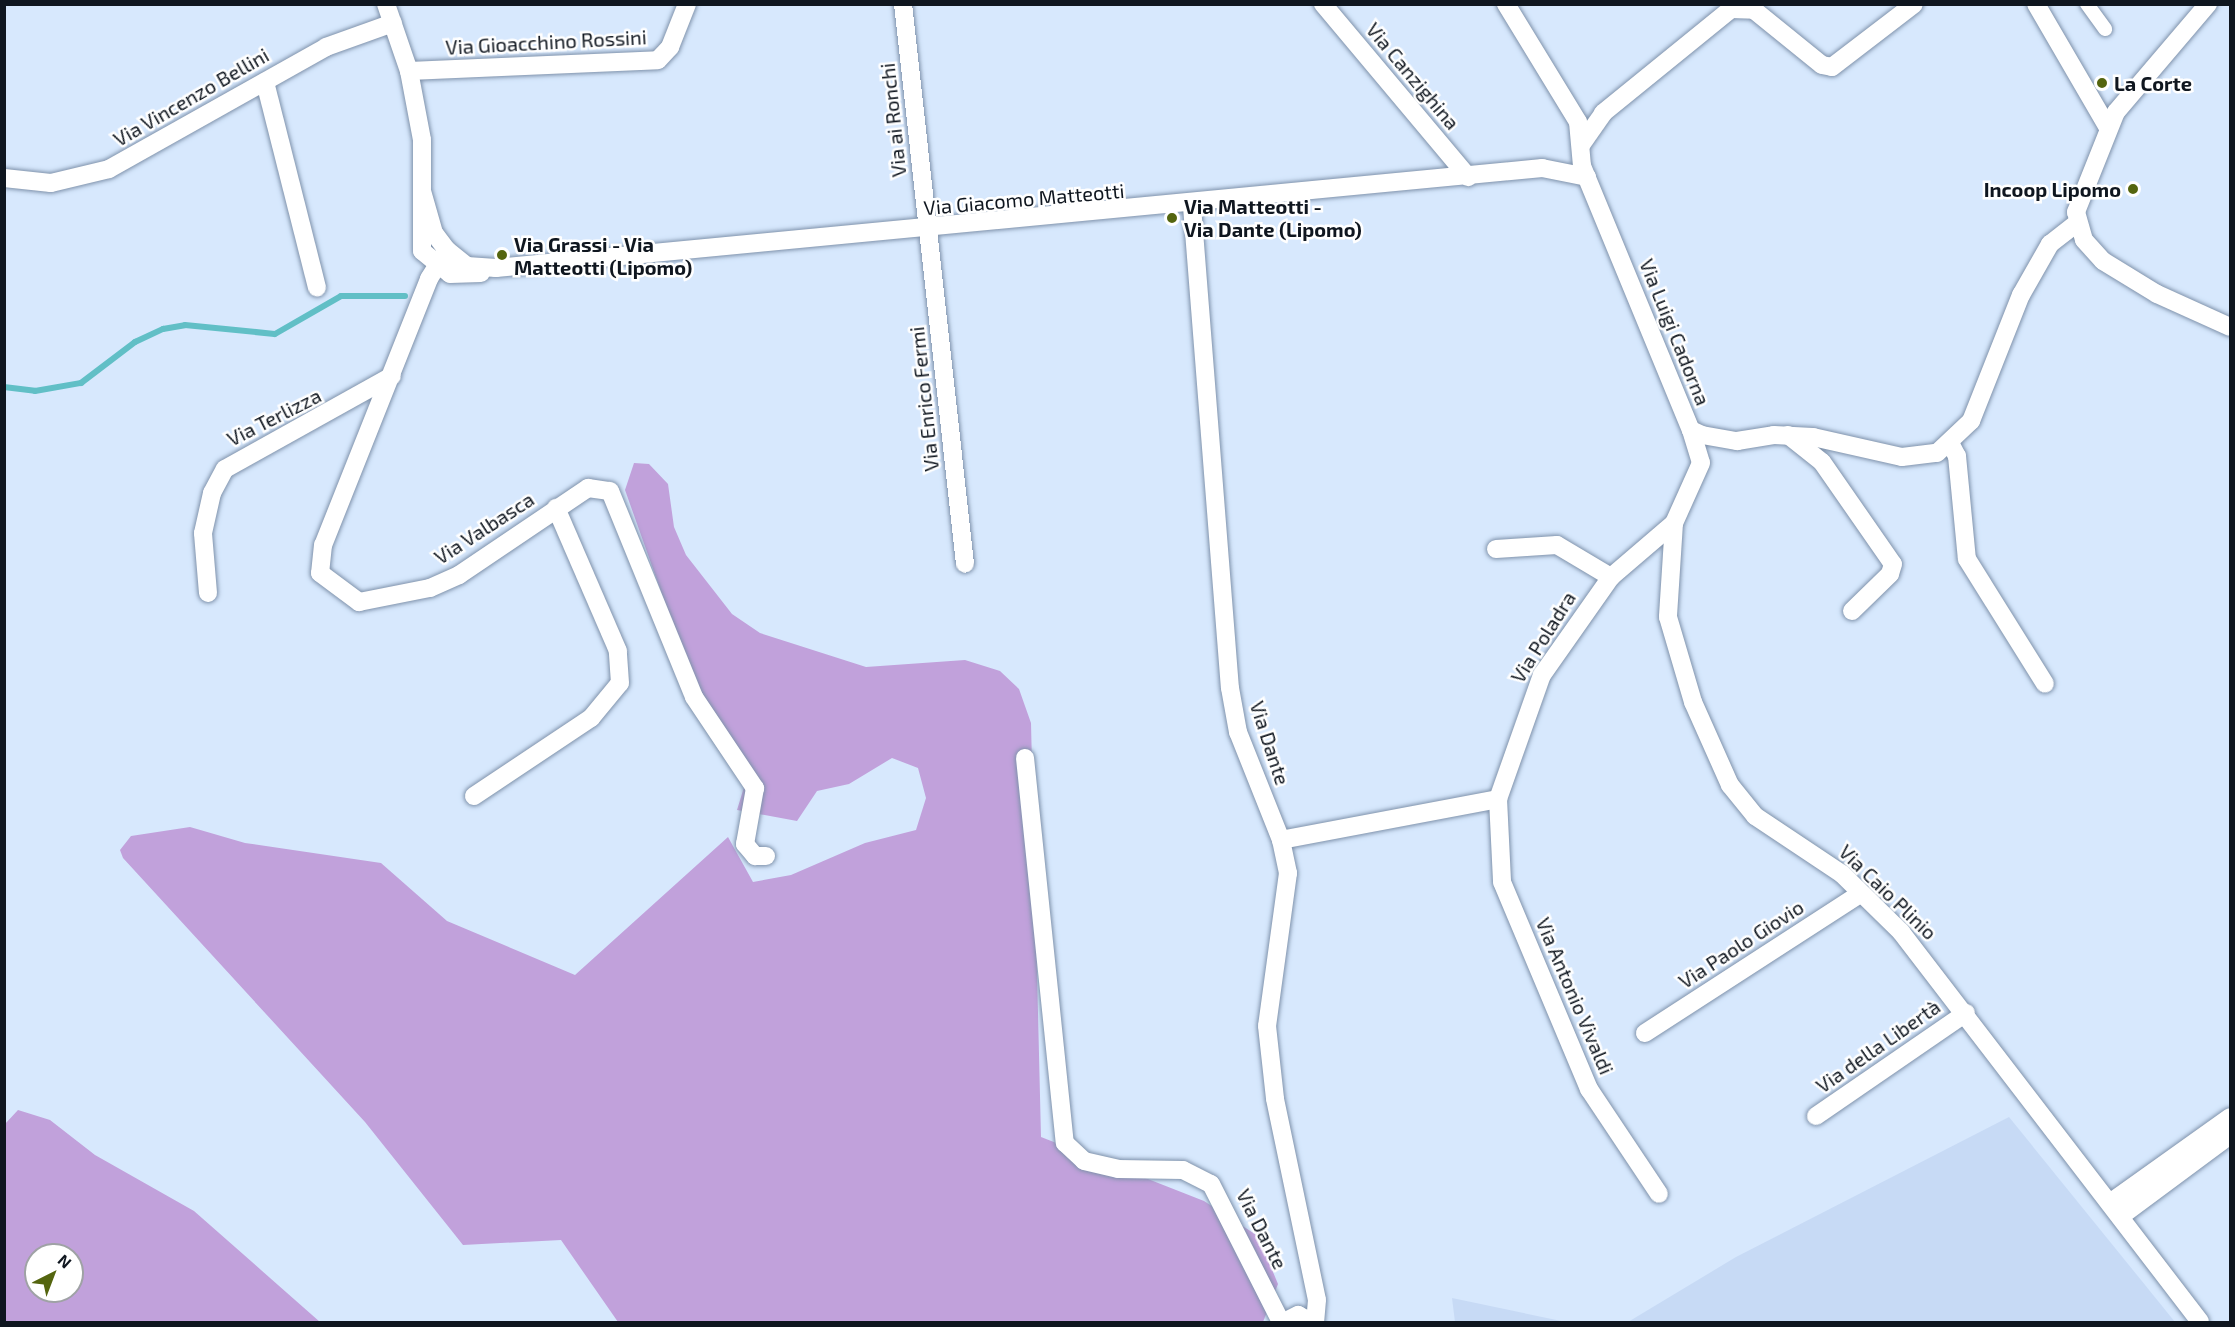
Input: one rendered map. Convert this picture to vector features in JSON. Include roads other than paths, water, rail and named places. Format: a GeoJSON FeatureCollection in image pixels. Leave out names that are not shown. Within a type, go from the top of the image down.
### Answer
{"type":"FeatureCollection","features":[{"type":"Feature","properties":{"kind":"street"},"geometry":{"type":"LineString","coordinates":[[386,4],[409,71],[422,140],[421,246],[434,266]]}},
{"type":"Feature","properties":{"kind":"street","name":"Via Gioacchino Rossini"},"geometry":{"type":"LineString","coordinates":[[409,71],[657,60],[670,47],[687,4]]}},
{"type":"Feature","properties":{"kind":"street","name":"Via ai Ronchi"},"geometry":{"type":"LineString","coordinates":[[903,4],[927,230]]}},
{"type":"Feature","properties":{"kind":"street","name":"Via Canzighina"},"geometry":{"type":"LineString","coordinates":[[1323,4],[1468,177]]}},
{"type":"Feature","properties":{"kind":"street","name":"Via Luigi Cadorna"},"geometry":{"type":"LineString","coordinates":[[1506,4],[1578,122],[1587,177],[1692,430],[1737,441],[1788,435],[1902,457],[1937,453],[1950,443],[1982,400],[2033,272],[2049,244],[2077,223]]}},
{"type":"Feature","properties":{"kind":"street"},"geometry":{"type":"LineString","coordinates":[[1556,168],[1581,144],[1603,113],[1737,6],[1754,10],[1822,65],[1832,67],[1914,4]]}},
{"type":"Feature","properties":{"kind":"street"},"geometry":{"type":"LineString","coordinates":[[2036,4],[2107,126]]}},
{"type":"Feature","properties":{"kind":"street"},"geometry":{"type":"LineString","coordinates":[[2087,4],[2105,29]]}},
{"type":"Feature","properties":{"kind":"street"},"geometry":{"type":"LineString","coordinates":[[2208,4],[2107,126],[2078,198],[2077,223],[2103,261],[2157,294],[2230,327]]}},
{"type":"Feature","properties":{"kind":"street","name":"Via Vincenzo Bellini"},"geometry":{"type":"LineString","coordinates":[[4,178],[51,183],[109,169],[326,47],[393,23]]}},
{"type":"Feature","properties":{"kind":"street"},"geometry":{"type":"LineString","coordinates":[[265,82],[317,288]]}},
{"type":"Feature","properties":{"kind":"street","name":"Via Giacomo Matteotti"},"geometry":{"type":"LineString","coordinates":[[434,266],[456,275],[496,268],[1192,206],[1556,168],[1587,177]]}},
{"type":"Feature","properties":{"kind":"street"},"geometry":{"type":"LineString","coordinates":[[422,191],[434,233],[447,250]]}},
{"type":"Feature","properties":{"kind":"street","name":"Via Dante"},"geometry":{"type":"LineString","coordinates":[[1025,758],[1065,1143],[1084,1161],[1118,1169],[1184,1170],[1211,1184],[1274,1301],[1297,1320],[1313,1287],[1268,1041],[1288,873],[1281,840],[1238,732],[1230,688],[1192,206]]}},
{"type":"Feature","properties":{"kind":"street","name":"Via Enrico Fermi"},"geometry":{"type":"LineString","coordinates":[[927,230],[965,564]]}},
{"type":"Feature","properties":{"kind":"street","name":"Via Giacomo Matteotti"},"geometry":{"type":"LineString","coordinates":[[447,250],[467,266],[496,268]]}},
{"type":"Feature","properties":{"kind":"street","name":"Via Valbasca"},"geometry":{"type":"LineString","coordinates":[[447,250],[434,266],[393,376],[321,551],[318,567],[326,580],[352,599],[368,604],[430,588],[459,575],[556,508],[593,486],[613,494],[694,697],[755,788],[745,844],[755,856],[766,856]]}},
{"type":"Feature","properties":{"kind":"street","name":"Via Terlizza"},"geometry":{"type":"LineString","coordinates":[[208,593],[203,533],[212,493],[225,469],[393,376]]}},
{"type":"Feature","properties":{"kind":"street","name":"Via Caio Plinio"},"geometry":{"type":"LineString","coordinates":[[1692,430],[1699,448],[1698,476],[1674,523],[1668,617],[1720,766],[1755,816],[1827,862],[1901,932],[2116,1209],[2200,1323]]}},
{"type":"Feature","properties":{"kind":"street"},"geometry":{"type":"LineString","coordinates":[[1788,435],[1822,462],[1893,564],[1890,574],[1852,610]]}},
{"type":"Feature","properties":{"kind":"street"},"geometry":{"type":"LineString","coordinates":[[1950,443],[1957,456],[1966,559],[2045,684]]}},
{"type":"Feature","properties":{"kind":"street"},"geometry":{"type":"LineString","coordinates":[[474,796],[598,712],[620,684],[618,651],[556,508]]}},
{"type":"Feature","properties":{"kind":"street","name":"Via Poladra"},"geometry":{"type":"LineString","coordinates":[[1498,799],[1506,788],[1534,688],[1611,577],[1674,523]]}},
{"type":"Feature","properties":{"kind":"street"},"geometry":{"type":"LineString","coordinates":[[1497,549],[1557,545],[1611,577]]}},
{"type":"Feature","properties":{"kind":"street"},"geometry":{"type":"LineString","coordinates":[[1281,840],[1498,799]]}},
{"type":"Feature","properties":{"kind":"street","name":"Via Antonio Vivaldi"},"geometry":{"type":"LineString","coordinates":[[1498,799],[1502,882],[1589,1089],[1659,1194]]}},
{"type":"Feature","properties":{"kind":"street","name":"Via Paolo Giovio"},"geometry":{"type":"LineString","coordinates":[[1646,1033],[1861,893]]}},
{"type":"Feature","properties":{"kind":"street","name":"Via della Libertà"},"geometry":{"type":"LineString","coordinates":[[1816,1116],[1966,1013]]}},
{"type":"Feature","properties":{"kind":"street"},"geometry":{"type":"LineString","coordinates":[[2116,1209],[2230,1117]]}},
{"type":"Feature","properties":{"kind":"street"},"geometry":{"type":"LineString","coordinates":[[2116,1209],[2230,1136]]}},
{"type":"Feature","properties":{"kind":"waterway"},"geometry":{"type":"LineString","coordinates":[[4,387],[35,391],[81,383],[135,342],[163,329],[185,325],[275,334],[341,296],[405,296]]}},
{"type":"Feature","properties":{"kind":"place","name":"La Corte"},"geometry":{"type":"Point","coordinates":[2102,83]}},
{"type":"Feature","properties":{"kind":"place","name":"Incoop Lipomo"},"geometry":{"type":"Point","coordinates":[2133,189]}},
{"type":"Feature","properties":{"kind":"place","name":"Via Matteotti - Via Dante (Lipomo)"},"geometry":{"type":"Point","coordinates":[1172,218]}},
{"type":"Feature","properties":{"kind":"place","name":"Via Grassi - Via Matteotti (Lipomo)"},"geometry":{"type":"Point","coordinates":[502,255]}}]}
